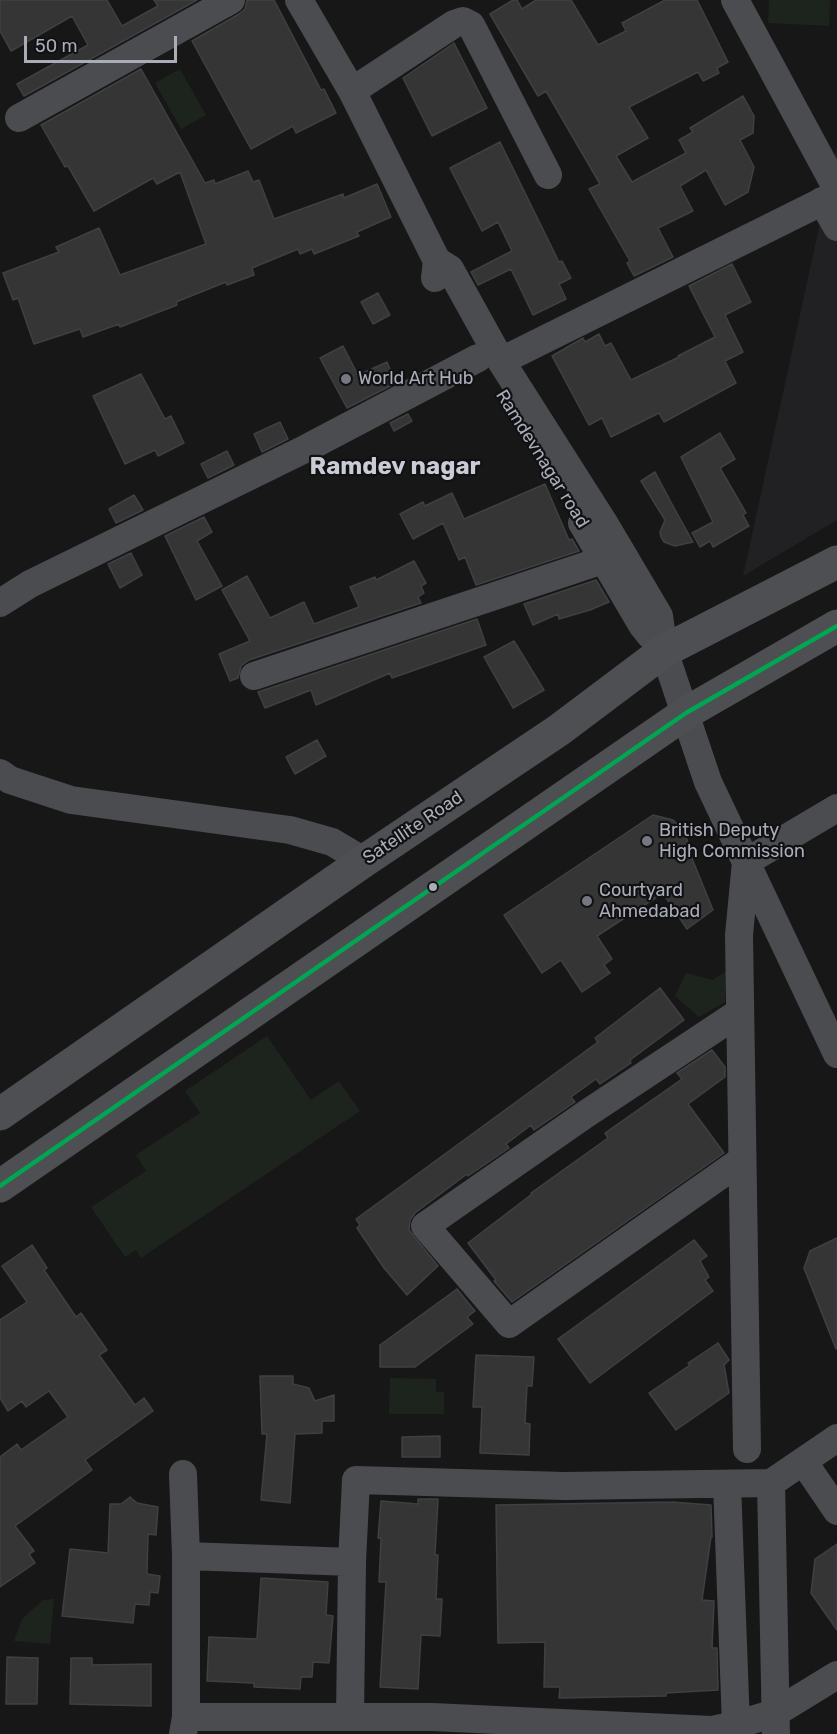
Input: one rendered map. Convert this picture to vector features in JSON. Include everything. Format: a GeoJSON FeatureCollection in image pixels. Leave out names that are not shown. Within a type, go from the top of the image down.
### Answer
{"type":"FeatureCollection","features":[{"type":"Feature","properties":{"kind":"main road","name":"Satellite Road"},"geometry":{"type":"LineString","coordinates":[[0,1114],[364,861],[560,730],[664,651],[837,562]]}},
{"type":"Feature","properties":{"kind":"main road"},"geometry":{"type":"LineString","coordinates":[[0,1186],[686,713],[837,626]]}},
{"type":"Feature","properties":{"kind":"street"},"geometry":{"type":"LineString","coordinates":[[19,118],[231,0]]}},
{"type":"Feature","properties":{"kind":"street","name":"Ramdevnagar road"},"geometry":{"type":"LineString","coordinates":[[299,0],[352,91],[437,261],[435,281],[604,523],[659,616],[664,651],[708,782],[837,1054]]}},
{"type":"Feature","properties":{"kind":"street"},"geometry":{"type":"LineString","coordinates":[[735,0],[832,195],[837,227]]}},
{"type":"Feature","properties":{"kind":"street"},"geometry":{"type":"LineString","coordinates":[[352,91],[454,24],[464,21],[471,25],[548,175]]}},
{"type":"Feature","properties":{"kind":"street","name":"Ramdevnagar road"},"geometry":{"type":"LineString","coordinates":[[489,359],[832,195]]}},
{"type":"Feature","properties":{"kind":"street"},"geometry":{"type":"LineString","coordinates":[[0,603],[30,584],[489,359]]}},
{"type":"Feature","properties":{"kind":"street","name":"Ramdevnagar road"},"geometry":{"type":"LineString","coordinates":[[489,359],[603,560],[642,625],[664,651]]}},
{"type":"Feature","properties":{"kind":"street"},"geometry":{"type":"LineString","coordinates":[[254,676],[603,560]]}},
{"type":"Feature","properties":{"kind":"street"},"geometry":{"type":"LineString","coordinates":[[0,773],[10,780],[71,800],[290,830],[332,842],[364,861]]}},
{"type":"Feature","properties":{"kind":"street"},"geometry":{"type":"LineString","coordinates":[[747,1449],[739,935],[746,862],[837,808]]}},
{"type":"Feature","properties":{"kind":"street"},"geometry":{"type":"LineString","coordinates":[[740,1012],[579,1119],[425,1226],[509,1323],[742,1160]]}},
{"type":"Feature","properties":{"kind":"street"},"geometry":{"type":"LineString","coordinates":[[350,1717],[352,1562],[356,1480],[564,1486],[771,1484],[837,1438]]}},
{"type":"Feature","properties":{"kind":"street"},"geometry":{"type":"LineString","coordinates":[[803,1461],[837,1511]]}},
{"type":"Feature","properties":{"kind":"street"},"geometry":{"type":"LineString","coordinates":[[183,1474],[186,1556],[184,1725],[350,1717],[432,1726],[712,1730],[735,1725],[775,1723],[837,1675]]}},
{"type":"Feature","properties":{"kind":"street"},"geometry":{"type":"LineString","coordinates":[[727,1484],[735,1725]]}},
{"type":"Feature","properties":{"kind":"street"},"geometry":{"type":"LineString","coordinates":[[771,1484],[775,1723]]}},
{"type":"Feature","properties":{"kind":"street"},"geometry":{"type":"LineString","coordinates":[[186,1556],[352,1562]]}},
{"type":"Feature","properties":{"kind":"shaded area"},"geometry":{"type":"Polygon","coordinates":[[[769,0],[830,0],[829,26],[768,23],[769,0]]]}},
{"type":"Feature","properties":{"kind":"shaded area"},"geometry":{"type":"Polygon","coordinates":[[[180,69],[206,115],[181,129],[155,83],[180,69]]]}},
{"type":"Feature","properties":{"kind":"shaded area"},"geometry":{"type":"Polygon","coordinates":[[[837,145],[837,520],[743,576],[837,145]]]}},
{"type":"Feature","properties":{"kind":"shaded area"},"geometry":{"type":"Polygon","coordinates":[[[727,971],[725,1002],[699,1017],[675,996],[686,973],[712,980],[727,971]]]}},
{"type":"Feature","properties":{"kind":"shaded area"},"geometry":{"type":"Polygon","coordinates":[[[267,1036],[311,1100],[339,1081],[360,1111],[141,1258],[136,1250],[125,1257],[91,1207],[146,1171],[136,1155],[200,1113],[185,1091],[267,1036]]]}},
{"type":"Feature","properties":{"kind":"shaded area"},"geometry":{"type":"Polygon","coordinates":[[[390,1378],[436,1379],[436,1392],[444,1392],[444,1414],[389,1414],[390,1378]]]}},
{"type":"Feature","properties":{"kind":"shaded area"},"geometry":{"type":"Polygon","coordinates":[[[54,1599],[50,1644],[14,1641],[22,1619],[43,1600],[54,1599]]]}},
{"type":"Feature","properties":{"kind":"building"},"geometry":{"type":"Polygon","coordinates":[[[0,0],[107,0],[122,26],[158,6],[154,0],[197,0],[24,96],[17,84],[88,45],[72,16],[11,51],[0,31],[0,0]]]}},
{"type":"Feature","properties":{"kind":"building"},"geometry":{"type":"Polygon","coordinates":[[[247,0],[274,0],[321,90],[324,89],[336,113],[296,133],[293,126],[251,149],[192,41],[239,14],[245,9],[247,0]]]}},
{"type":"Feature","properties":{"kind":"building"},"geometry":{"type":"Polygon","coordinates":[[[513,0],[517,0],[522,9],[536,0],[571,0],[598,45],[626,31],[622,23],[665,0],[697,0],[728,62],[717,68],[719,73],[703,81],[698,72],[629,107],[648,138],[616,156],[632,182],[686,153],[679,140],[693,132],[690,128],[743,96],[754,116],[753,133],[740,140],[754,167],[748,192],[725,205],[706,170],[680,186],[693,211],[658,228],[673,257],[634,276],[627,263],[630,261],[589,189],[600,184],[546,91],[538,96],[490,14],[513,0]]]}},
{"type":"Feature","properties":{"kind":"building"},"geometry":{"type":"Polygon","coordinates":[[[454,43],[487,108],[432,136],[403,78],[454,43]]]}},
{"type":"Feature","properties":{"kind":"building"},"geometry":{"type":"Polygon","coordinates":[[[141,69],[205,183],[214,180],[215,184],[248,171],[253,182],[259,180],[274,219],[343,194],[344,198],[377,184],[391,217],[357,232],[359,236],[314,254],[312,249],[300,254],[298,249],[252,268],[254,275],[227,285],[226,282],[176,302],[177,305],[120,327],[119,324],[83,337],[80,329],[34,344],[18,298],[13,300],[3,273],[59,252],[56,247],[99,228],[120,275],[206,244],[180,172],[157,184],[153,178],[94,211],[41,125],[141,69]]]}},
{"type":"Feature","properties":{"kind":"building"},"geometry":{"type":"Polygon","coordinates":[[[500,142],[559,262],[562,261],[571,278],[559,284],[566,299],[533,315],[511,269],[478,285],[471,272],[512,251],[498,222],[482,231],[450,168],[500,142]]]}},
{"type":"Feature","properties":{"kind":"building"},"geometry":{"type":"Polygon","coordinates":[[[732,264],[751,302],[725,315],[743,352],[725,361],[736,383],[664,422],[659,413],[611,437],[602,418],[589,425],[552,356],[583,338],[585,342],[599,334],[605,346],[611,343],[631,380],[679,357],[715,337],[689,286],[732,264]]]}},
{"type":"Feature","properties":{"kind":"building"},"geometry":{"type":"Polygon","coordinates":[[[378,293],[390,315],[373,324],[361,302],[378,293]]]}},
{"type":"Feature","properties":{"kind":"building","name":"World Art Hub"},"geometry":{"type":"Polygon","coordinates":[[[343,346],[358,375],[387,362],[396,383],[347,408],[320,358],[343,346]]]}},
{"type":"Feature","properties":{"kind":"building"},"geometry":{"type":"Polygon","coordinates":[[[141,374],[165,419],[171,416],[184,443],[158,456],[155,450],[125,464],[93,396],[141,374]]]}},
{"type":"Feature","properties":{"kind":"building"},"geometry":{"type":"Polygon","coordinates":[[[408,414],[412,421],[394,431],[390,423],[408,414]]]}},
{"type":"Feature","properties":{"kind":"building"},"geometry":{"type":"Polygon","coordinates":[[[280,422],[288,439],[262,452],[254,434],[280,422]]]}},
{"type":"Feature","properties":{"kind":"building"},"geometry":{"type":"Polygon","coordinates":[[[720,433],[735,459],[720,468],[746,513],[743,515],[749,526],[713,547],[710,541],[700,547],[692,533],[713,522],[681,457],[720,433]]]}},
{"type":"Feature","properties":{"kind":"building"},"geometry":{"type":"Polygon","coordinates":[[[227,451],[234,465],[208,478],[201,464],[227,451]]]}},
{"type":"Feature","properties":{"kind":"building"},"geometry":{"type":"Polygon","coordinates":[[[655,472],[693,542],[675,546],[664,542],[661,537],[660,532],[665,520],[641,481],[655,472]]]}},
{"type":"Feature","properties":{"kind":"building"},"geometry":{"type":"Polygon","coordinates":[[[545,484],[569,540],[572,539],[579,551],[476,585],[465,557],[459,560],[443,523],[413,539],[400,514],[423,502],[425,506],[452,493],[464,519],[545,484]]]}},
{"type":"Feature","properties":{"kind":"building"},"geometry":{"type":"Polygon","coordinates":[[[134,495],[143,510],[116,523],[109,509],[134,495]]]}},
{"type":"Feature","properties":{"kind":"building"},"geometry":{"type":"Polygon","coordinates":[[[204,517],[212,532],[197,541],[222,586],[196,600],[165,536],[204,517]]]}},
{"type":"Feature","properties":{"kind":"building"},"geometry":{"type":"Polygon","coordinates":[[[131,553],[142,575],[120,588],[108,564],[131,553]]]}},
{"type":"Feature","properties":{"kind":"building"},"geometry":{"type":"Polygon","coordinates":[[[414,561],[426,583],[421,586],[424,593],[418,597],[421,603],[249,660],[241,666],[238,678],[230,681],[219,654],[250,641],[222,590],[247,576],[270,618],[304,602],[314,624],[359,607],[350,587],[375,577],[376,580],[414,561]]]}},
{"type":"Feature","properties":{"kind":"building"},"geometry":{"type":"Polygon","coordinates":[[[596,580],[609,602],[559,619],[558,614],[533,625],[524,604],[596,580]]]}},
{"type":"Feature","properties":{"kind":"building"},"geometry":{"type":"Polygon","coordinates":[[[477,619],[486,645],[392,678],[390,673],[316,705],[311,690],[265,708],[258,692],[477,619]]]}},
{"type":"Feature","properties":{"kind":"building"},"geometry":{"type":"Polygon","coordinates":[[[514,641],[544,690],[513,708],[484,657],[514,641]]]}},
{"type":"Feature","properties":{"kind":"building"},"geometry":{"type":"Polygon","coordinates":[[[317,740],[326,756],[295,774],[286,757],[317,740]]]}},
{"type":"Feature","properties":{"kind":"building","name":"Courtyard Ahmedabad"},"geometry":{"type":"Polygon","coordinates":[[[653,815],[673,820],[685,831],[691,856],[713,910],[687,929],[663,893],[597,936],[612,959],[604,965],[610,973],[582,992],[561,960],[542,973],[504,915],[653,815]]]}},
{"type":"Feature","properties":{"kind":"building"},"geometry":{"type":"Polygon","coordinates":[[[660,988],[684,1020],[630,1060],[631,1063],[600,1084],[596,1079],[571,1097],[575,1102],[534,1130],[531,1125],[506,1144],[509,1148],[468,1176],[467,1174],[415,1213],[410,1220],[409,1230],[438,1266],[407,1295],[384,1268],[357,1228],[360,1225],[356,1219],[598,1042],[595,1038],[660,988]]]}},
{"type":"Feature","properties":{"kind":"building"},"geometry":{"type":"Polygon","coordinates":[[[712,1050],[725,1067],[725,1077],[688,1104],[724,1153],[512,1302],[494,1281],[496,1280],[468,1243],[531,1193],[608,1138],[605,1133],[682,1079],[677,1073],[712,1050]]]}},
{"type":"Feature","properties":{"kind":"building"},"geometry":{"type":"Polygon","coordinates":[[[837,1238],[836,1349],[804,1268],[810,1251],[837,1238]]]}},
{"type":"Feature","properties":{"kind":"building"},"geometry":{"type":"Polygon","coordinates":[[[694,1240],[707,1256],[700,1261],[709,1277],[705,1280],[713,1291],[590,1383],[558,1339],[694,1240]]]}},
{"type":"Feature","properties":{"kind":"building"},"geometry":{"type":"Polygon","coordinates":[[[32,1245],[47,1268],[44,1270],[76,1317],[81,1313],[107,1350],[99,1355],[135,1405],[144,1398],[153,1411],[85,1460],[92,1470],[15,1526],[34,1551],[29,1554],[35,1563],[0,1587],[0,1457],[17,1444],[21,1450],[68,1417],[49,1391],[26,1407],[22,1401],[8,1411],[0,1398],[0,1320],[27,1302],[2,1266],[32,1245]]]}},
{"type":"Feature","properties":{"kind":"building"},"geometry":{"type":"Polygon","coordinates":[[[457,1289],[475,1311],[467,1317],[473,1324],[415,1367],[380,1367],[380,1345],[457,1289]]]}},
{"type":"Feature","properties":{"kind":"building"},"geometry":{"type":"Polygon","coordinates":[[[718,1343],[729,1360],[724,1365],[729,1393],[676,1430],[649,1393],[718,1343]]]}},
{"type":"Feature","properties":{"kind":"building"},"geometry":{"type":"Polygon","coordinates":[[[476,1355],[534,1357],[532,1386],[527,1386],[525,1423],[530,1424],[529,1455],[480,1453],[482,1407],[473,1407],[476,1355]]]}},
{"type":"Feature","properties":{"kind":"building"},"geometry":{"type":"Polygon","coordinates":[[[260,1376],[293,1376],[293,1384],[309,1388],[315,1401],[334,1395],[334,1421],[322,1421],[322,1433],[295,1434],[290,1503],[261,1500],[267,1434],[262,1434],[260,1376]]]}},
{"type":"Feature","properties":{"kind":"building"},"geometry":{"type":"Polygon","coordinates":[[[440,1436],[440,1457],[402,1457],[402,1437],[440,1436]]]}},
{"type":"Feature","properties":{"kind":"building"},"geometry":{"type":"Polygon","coordinates":[[[130,1497],[137,1503],[158,1507],[156,1535],[148,1534],[147,1574],[160,1576],[158,1593],[150,1592],[149,1605],[135,1604],[133,1623],[62,1616],[70,1549],[108,1553],[110,1504],[121,1504],[130,1497]]]}},
{"type":"Feature","properties":{"kind":"building"},"geometry":{"type":"Polygon","coordinates":[[[418,1499],[438,1499],[435,1555],[438,1555],[436,1599],[442,1599],[440,1636],[421,1635],[418,1689],[380,1687],[386,1582],[379,1582],[381,1538],[378,1538],[381,1501],[418,1504],[418,1499]]]}},
{"type":"Feature","properties":{"kind":"building"},"geometry":{"type":"Polygon","coordinates":[[[672,1502],[711,1505],[712,1537],[702,1600],[714,1601],[712,1648],[717,1648],[718,1690],[666,1693],[666,1696],[559,1698],[560,1687],[544,1687],[545,1642],[498,1643],[496,1505],[672,1502]]]}},
{"type":"Feature","properties":{"kind":"building"},"geometry":{"type":"Polygon","coordinates":[[[837,1544],[837,1630],[811,1593],[815,1559],[837,1544]]]}},
{"type":"Feature","properties":{"kind":"building"},"geometry":{"type":"Polygon","coordinates":[[[261,1578],[328,1582],[326,1615],[333,1616],[329,1663],[313,1662],[312,1677],[301,1677],[300,1689],[254,1687],[254,1683],[207,1681],[209,1637],[257,1639],[261,1578]]]}},
{"type":"Feature","properties":{"kind":"building"},"geometry":{"type":"Polygon","coordinates":[[[7,1657],[38,1658],[37,1704],[6,1704],[7,1657]]]}},
{"type":"Feature","properties":{"kind":"building"},"geometry":{"type":"Polygon","coordinates":[[[71,1658],[92,1658],[92,1665],[151,1664],[151,1706],[70,1704],[71,1658]]]}},
{"type":"Feature","properties":{"kind":"transit line"},"geometry":{"type":"LineString","coordinates":[[0,1186],[686,713],[837,626]]}},
{"type":"Feature","properties":{"kind":"place","name":"World Art Hub"},"geometry":{"type":"Point","coordinates":[346,379]}},
{"type":"Feature","properties":{"kind":"place","name":"British Deputy High Commission"},"geometry":{"type":"Point","coordinates":[647,841]}},
{"type":"Feature","properties":{"kind":"place","name":"Courtyard Ahmedabad"},"geometry":{"type":"Point","coordinates":[587,901]}},
{"type":"Feature","properties":{"kind":"district","name":"Ramdev nagar"},"geometry":{"type":"Point","coordinates":[395,467]}}]}
